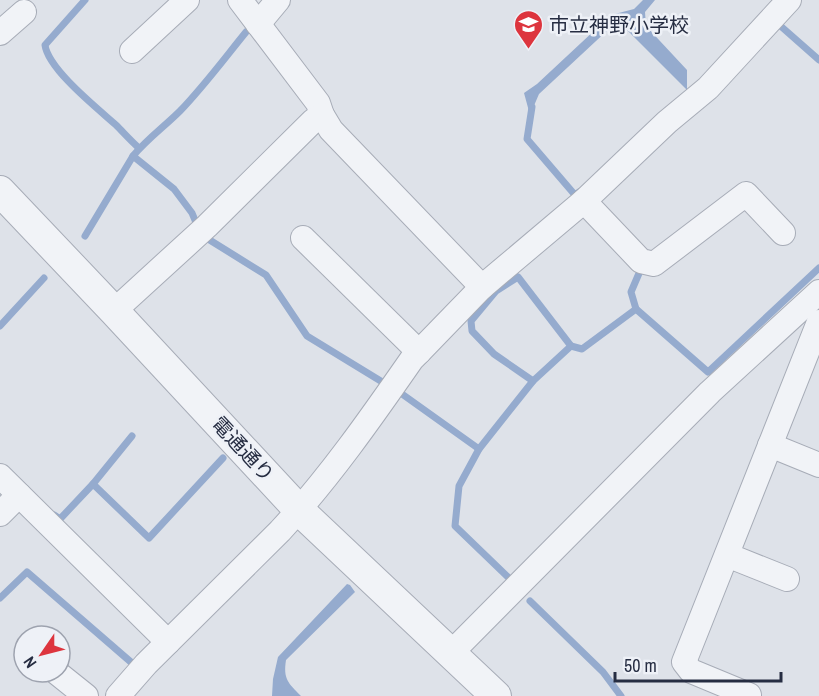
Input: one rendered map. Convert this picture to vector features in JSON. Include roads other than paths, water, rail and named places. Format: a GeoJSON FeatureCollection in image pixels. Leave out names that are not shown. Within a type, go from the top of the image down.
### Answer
{"type":"FeatureCollection","features":[{"type":"Feature","properties":{"kind":"street"},"geometry":{"type":"LineString","coordinates":[[132,51],[187,0]]}},
{"type":"Feature","properties":{"kind":"street"},"geometry":{"type":"LineString","coordinates":[[240,0],[318,103],[322,115],[332,130],[482,286]]}},
{"type":"Feature","properties":{"kind":"street"},"geometry":{"type":"LineString","coordinates":[[258,24],[278,0]]}},
{"type":"Feature","properties":{"kind":"street"},"geometry":{"type":"LineString","coordinates":[[0,33],[24,12]]}},
{"type":"Feature","properties":{"kind":"street"},"geometry":{"type":"LineString","coordinates":[[118,696],[146,664],[299,510],[368,424],[412,359],[482,286],[584,201],[667,122],[708,88],[777,12]]}},
{"type":"Feature","properties":{"kind":"street"},"geometry":{"type":"LineString","coordinates":[[114,311],[202,231],[313,121],[322,115]]}},
{"type":"Feature","properties":{"kind":"street","name":"電通通り"},"geometry":{"type":"LineString","coordinates":[[0,191],[299,510],[496,696]]}},
{"type":"Feature","properties":{"kind":"street"},"geometry":{"type":"LineString","coordinates":[[584,201],[641,261],[654,264],[746,194],[783,233]]}},
{"type":"Feature","properties":{"kind":"street"},"geometry":{"type":"LineString","coordinates":[[303,238],[419,352]]}},
{"type":"Feature","properties":{"kind":"street"},"geometry":{"type":"LineString","coordinates":[[451,653],[710,392],[819,292]]}},
{"type":"Feature","properties":{"kind":"street"},"geometry":{"type":"LineString","coordinates":[[749,695],[691,671],[684,662],[770,445],[817,334]]}},
{"type":"Feature","properties":{"kind":"street"},"geometry":{"type":"LineString","coordinates":[[770,445],[819,465]]}},
{"type":"Feature","properties":{"kind":"street"},"geometry":{"type":"LineString","coordinates":[[0,476],[168,642]]}},
{"type":"Feature","properties":{"kind":"street"},"geometry":{"type":"LineString","coordinates":[[0,514],[19,495]]}},
{"type":"Feature","properties":{"kind":"street"},"geometry":{"type":"LineString","coordinates":[[726,555],[787,579]]}},
{"type":"Feature","properties":{"kind":"street"},"geometry":{"type":"LineString","coordinates":[[71,684],[86,696]]}},
{"type":"Feature","properties":{"kind":"water"},"geometry":{"type":"Polygon","coordinates":[[[643,0],[655,0],[645,12],[646,26],[687,70],[687,90],[624,27],[610,28],[539,94],[530,115],[524,93],[537,84],[611,15],[634,9],[643,0]]]}},
{"type":"Feature","properties":{"kind":"water"},"geometry":{"type":"Polygon","coordinates":[[[347,584],[355,592],[286,660],[285,672],[288,680],[301,696],[272,696],[278,657],[347,584]]]}},
{"type":"Feature","properties":{"kind":"waterway"},"geometry":{"type":"LineString","coordinates":[[85,0],[45,45],[48,55],[74,88],[139,148]]}},
{"type":"Feature","properties":{"kind":"waterway"},"geometry":{"type":"LineString","coordinates":[[776,22],[819,60]]}},
{"type":"Feature","properties":{"kind":"waterway"},"geometry":{"type":"LineString","coordinates":[[85,236],[133,156],[189,102],[246,32]]}},
{"type":"Feature","properties":{"kind":"waterway"},"geometry":{"type":"LineString","coordinates":[[532,107],[527,139],[575,195],[579,192]]}},
{"type":"Feature","properties":{"kind":"waterway"},"geometry":{"type":"LineString","coordinates":[[133,156],[174,189],[208,239],[266,275],[307,336],[402,394],[479,449]]}},
{"type":"Feature","properties":{"kind":"waterway"},"geometry":{"type":"LineString","coordinates":[[510,579],[455,526],[459,486],[479,449],[533,381],[571,346],[582,349],[636,309],[708,372],[819,268]]}},
{"type":"Feature","properties":{"kind":"waterway"},"geometry":{"type":"LineString","coordinates":[[636,309],[631,292],[640,271]]}},
{"type":"Feature","properties":{"kind":"waterway"},"geometry":{"type":"LineString","coordinates":[[533,381],[494,354],[472,331],[471,321],[496,291],[518,277],[571,346]]}},
{"type":"Feature","properties":{"kind":"waterway"},"geometry":{"type":"LineString","coordinates":[[0,326],[44,278]]}},
{"type":"Feature","properties":{"kind":"waterway"},"geometry":{"type":"LineString","coordinates":[[93,484],[132,436]]}},
{"type":"Feature","properties":{"kind":"waterway"},"geometry":{"type":"LineString","coordinates":[[54,515],[60,519],[93,484],[149,538],[223,458]]}},
{"type":"Feature","properties":{"kind":"waterway"},"geometry":{"type":"LineString","coordinates":[[0,598],[27,572],[132,663]]}},
{"type":"Feature","properties":{"kind":"waterway"},"geometry":{"type":"LineString","coordinates":[[530,601],[603,672],[621,696]]}},
{"type":"Feature","properties":{"kind":"place","name":"市立神野小学校"},"geometry":{"type":"Point","coordinates":[528,50]}}]}
